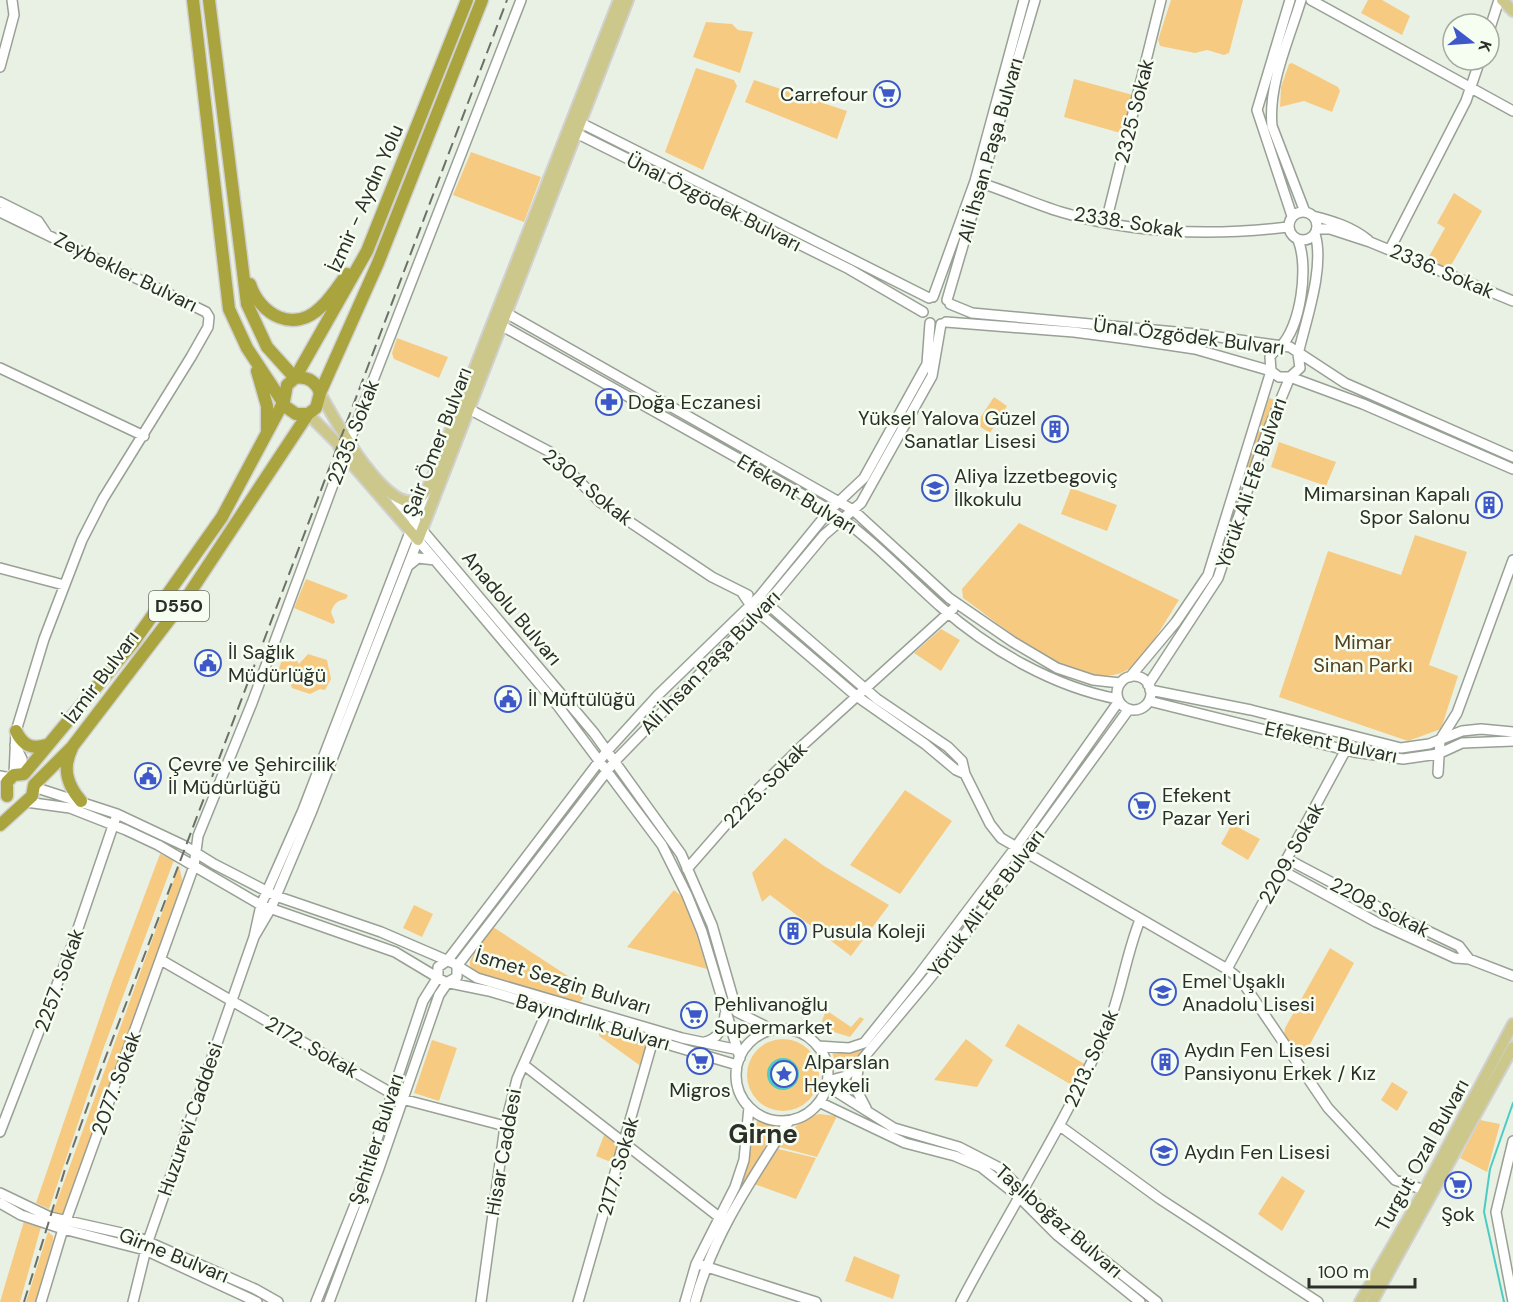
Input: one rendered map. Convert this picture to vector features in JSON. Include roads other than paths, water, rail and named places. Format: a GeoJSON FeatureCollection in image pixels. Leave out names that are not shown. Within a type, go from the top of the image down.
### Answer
{"type":"FeatureCollection","features":[{"type":"Feature","properties":{"kind":"highway"},"geometry":{"type":"LineString","coordinates":[[193,0],[230,309],[264,388],[267,434]]}},
{"type":"Feature","properties":{"kind":"highway"},"geometry":{"type":"LineString","coordinates":[[208,0],[247,304],[267,347],[295,378],[308,378],[314,382],[320,393]]}},
{"type":"Feature","properties":{"kind":"highway","name":"İzmir - Aydın Yolu"},"geometry":{"type":"LineString","coordinates":[[284,401],[287,385],[295,378],[367,250],[467,0]]}},
{"type":"Feature","properties":{"kind":"highway","name":"İzmir - Aydın Yolu"},"geometry":{"type":"LineString","coordinates":[[320,393],[378,263],[482,0]]}},
{"type":"Feature","properties":{"kind":"highway"},"geometry":{"type":"LineString","coordinates":[[241,257],[254,297],[261,306],[273,316],[296,321],[310,316],[321,308],[367,250]]}},
{"type":"Feature","properties":{"kind":"highway"},"geometry":{"type":"LineString","coordinates":[[247,348],[291,411],[308,414]]}},
{"type":"Feature","properties":{"kind":"highway","name":"İzmir Bulvarı"},"geometry":{"type":"LineString","coordinates":[[0,825],[32,796],[34,786],[72,747],[189,594],[308,414],[316,408],[320,393]]}},
{"type":"Feature","properties":{"kind":"highway","name":"İzmir Bulvarı"},"geometry":{"type":"LineString","coordinates":[[3,795],[14,775],[46,745],[138,635],[222,517],[284,401]]}},
{"type":"Feature","properties":{"kind":"highway"},"geometry":{"type":"LineString","coordinates":[[16,731],[22,742],[30,746],[46,745]]}},
{"type":"Feature","properties":{"kind":"highway"},"geometry":{"type":"LineString","coordinates":[[72,747],[66,773],[74,792],[81,801]]}},
{"type":"Feature","properties":{"kind":"highway"},"geometry":{"type":"LineString","coordinates":[[14,775],[34,786]]}},
{"type":"Feature","properties":{"kind":"highway"},"geometry":{"type":"LineString","coordinates":[[3,795],[13,802],[24,803]]}},
{"type":"Feature","properties":{"kind":"main road"},"geometry":{"type":"LineString","coordinates":[[0,67],[14,15],[12,0]]}},
{"type":"Feature","properties":{"kind":"main road","name":"2235. Sokak"},"geometry":{"type":"LineString","coordinates":[[194,866],[194,852],[346,449],[521,0]]}},
{"type":"Feature","properties":{"kind":"main road","name":"Şair Ömer Bulvarı"},"geometry":{"type":"LineString","coordinates":[[272,894],[331,737],[465,407],[574,126],[619,0]]}},
{"type":"Feature","properties":{"kind":"main road","name":"Şair Ömer Bulvarı"},"geometry":{"type":"LineString","coordinates":[[574,126],[628,0]]}},
{"type":"Feature","properties":{"kind":"main road","name":"Ali İhsan Paşa Bulvarı"},"geometry":{"type":"LineString","coordinates":[[949,302],[1013,59],[1024,0]]}},
{"type":"Feature","properties":{"kind":"main road","name":"Ali İhsan Paşa Bulvarı"},"geometry":{"type":"LineString","coordinates":[[1013,59],[1035,0]]}},
{"type":"Feature","properties":{"kind":"main road","name":"2325 Sokak"},"geometry":{"type":"LineString","coordinates":[[1106,222],[1161,0]]}},
{"type":"Feature","properties":{"kind":"main road"},"geometry":{"type":"LineString","coordinates":[[1290,0],[1257,110],[1292,216],[1288,227],[1291,234],[1298,240],[1307,240],[1316,232],[1272,126],[1271,115],[1272,96],[1301,0]]}},
{"type":"Feature","properties":{"kind":"main road"},"geometry":{"type":"LineString","coordinates":[[1311,0],[1513,111]]}},
{"type":"Feature","properties":{"kind":"main road"},"geometry":{"type":"LineString","coordinates":[[1501,0],[1513,11]]}},
{"type":"Feature","properties":{"kind":"main road"},"geometry":{"type":"LineString","coordinates":[[1390,249],[1470,88],[1476,72]]}},
{"type":"Feature","properties":{"kind":"main road","name":"Ünal Özgödek Bulvarı"},"geometry":{"type":"LineString","coordinates":[[574,126],[931,297]]}},
{"type":"Feature","properties":{"kind":"main road","name":"Ünal Özgödek Bulvarı"},"geometry":{"type":"LineString","coordinates":[[574,126],[849,269],[923,312]]}},
{"type":"Feature","properties":{"kind":"main road","name":"Ali İhsan Paşa Bulvarı"},"geometry":{"type":"LineString","coordinates":[[931,297],[979,182]]}},
{"type":"Feature","properties":{"kind":"main road","name":"2338. Sokak"},"geometry":{"type":"LineString","coordinates":[[979,182],[1061,211],[1106,222],[1203,233],[1237,233],[1288,227]]}},
{"type":"Feature","properties":{"kind":"main road","name":"Zeybekler Bulvarı"},"geometry":{"type":"LineString","coordinates":[[0,202],[38,221],[46,233]]}},
{"type":"Feature","properties":{"kind":"main road","name":"Zeybekler Bulvarı"},"geometry":{"type":"LineString","coordinates":[[0,213],[46,233],[206,312],[209,317],[208,327],[144,436]]}},
{"type":"Feature","properties":{"kind":"main road"},"geometry":{"type":"LineString","coordinates":[[1292,216],[1309,214]]}},
{"type":"Feature","properties":{"kind":"main road","name":"2336. Sokak"},"geometry":{"type":"LineString","coordinates":[[1309,214],[1349,228],[1370,242]]}},
{"type":"Feature","properties":{"kind":"main road","name":"2336. Sokak"},"geometry":{"type":"LineString","coordinates":[[1316,232],[1330,230],[1390,249],[1513,301]]}},
{"type":"Feature","properties":{"kind":"main road","name":"Yörük Ali Efe Bulvarı"},"geometry":{"type":"LineString","coordinates":[[1149,687],[1218,578],[1266,435],[1290,377],[1300,368],[1298,354],[1316,268],[1318,246],[1316,232]]}},
{"type":"Feature","properties":{"kind":"main road","name":"Yörük Ali Efe Bulvarı"},"geometry":{"type":"LineString","coordinates":[[1130,677],[1176,622],[1208,575],[1271,370],[1270,357],[1280,347],[1293,324],[1305,277],[1305,266],[1298,240]]}},
{"type":"Feature","properties":{"kind":"main road"},"geometry":{"type":"LineString","coordinates":[[931,297],[949,302],[951,314],[943,323],[930,323],[923,312],[924,305],[931,297]]}},
{"type":"Feature","properties":{"kind":"main road","name":"Ünal Özgödek Bulvarı"},"geometry":{"type":"LineString","coordinates":[[949,302],[972,313],[1197,334],[1290,347],[1346,383],[1513,457]]}},
{"type":"Feature","properties":{"kind":"main road","name":"Efekent Bulvarı"},"geometry":{"type":"LineString","coordinates":[[502,311],[614,377],[854,510],[953,601],[1057,669],[1093,680],[1120,683]]}},
{"type":"Feature","properties":{"kind":"main road","name":"Efekent Bulvarı"},"geometry":{"type":"LineString","coordinates":[[497,323],[830,510],[861,531],[946,611],[1012,657],[1054,681],[1118,700]]}},
{"type":"Feature","properties":{"kind":"main road","name":"Ali İhsan Paşa Bulvarı"},"geometry":{"type":"LineString","coordinates":[[438,977],[438,966],[447,961],[598,760],[658,695],[751,606],[830,510],[864,478],[927,364],[930,323]]}},
{"type":"Feature","properties":{"kind":"main road","name":"Ünal Özgödek Bulvarı"},"geometry":{"type":"LineString","coordinates":[[943,323],[1074,332],[1195,349],[1271,370],[1279,377],[1290,377],[1364,404],[1513,469]]}},
{"type":"Feature","properties":{"kind":"main road","name":"Ali İhsan Paşa Bulvarı"},"geometry":{"type":"LineString","coordinates":[[448,982],[457,977],[457,966],[614,762],[768,604],[824,535],[854,510],[878,476],[927,388],[936,363],[943,323]]}},
{"type":"Feature","properties":{"kind":"main road"},"geometry":{"type":"LineString","coordinates":[[0,368],[144,436],[103,499],[64,585],[16,731],[15,745],[21,759],[14,775]]}},
{"type":"Feature","properties":{"kind":"main road","name":"Anadolu Bulvarı"},"geometry":{"type":"LineString","coordinates":[[320,393],[346,449],[607,751],[689,867],[712,925],[737,1012],[773,1030]]}},
{"type":"Feature","properties":{"kind":"main road","name":"Şair Ömer Bulvarı"},"geometry":{"type":"LineString","coordinates":[[272,894],[340,741],[408,566],[426,491],[465,407]]}},
{"type":"Feature","properties":{"kind":"main road","name":"2304 Sokak"},"geometry":{"type":"LineString","coordinates":[[465,407],[550,452],[600,502],[743,594]]}},
{"type":"Feature","properties":{"kind":"main road","name":"Anadolu Bulvarı"},"geometry":{"type":"LineString","coordinates":[[308,414],[396,500],[435,560],[558,706],[662,845],[702,932],[739,1056]]}},
{"type":"Feature","properties":{"kind":"main road"},"geometry":{"type":"LineString","coordinates":[[396,500],[410,502],[420,498],[426,491]]}},
{"type":"Feature","properties":{"kind":"main road"},"geometry":{"type":"LineString","coordinates":[[408,566],[418,558],[435,560]]}},
{"type":"Feature","properties":{"kind":"main road"},"geometry":{"type":"LineString","coordinates":[[1457,713],[1452,749],[1438,773],[1440,740],[1457,713],[1513,560]]}},
{"type":"Feature","properties":{"kind":"main road"},"geometry":{"type":"LineString","coordinates":[[0,568],[64,585]]}},
{"type":"Feature","properties":{"kind":"main road"},"geometry":{"type":"LineString","coordinates":[[743,594],[759,597],[865,688],[948,747],[962,761],[965,774],[990,824],[1001,838],[1227,969],[1241,980],[1253,994],[1328,1108],[1372,1158],[1403,1184],[1418,1202]]}},
{"type":"Feature","properties":{"kind":"main road"},"geometry":{"type":"LineString","coordinates":[[743,594],[751,606],[855,695],[925,744],[956,770],[965,774]]}},
{"type":"Feature","properties":{"kind":"main road"},"geometry":{"type":"LineString","coordinates":[[946,611],[953,601]]}},
{"type":"Feature","properties":{"kind":"main road","name":"2225. Sokak"},"geometry":{"type":"LineString","coordinates":[[679,878],[750,797],[946,611]]}},
{"type":"Feature","properties":{"kind":"main road"},"geometry":{"type":"LineString","coordinates":[[1130,677],[1140,678],[1149,687],[1149,700],[1141,708],[1129,709],[1118,700],[1120,683],[1130,677]]}},
{"type":"Feature","properties":{"kind":"main road","name":"Efekent Bulvarı"},"geometry":{"type":"LineString","coordinates":[[1149,687],[1401,747],[1481,729],[1513,732]]}},
{"type":"Feature","properties":{"kind":"main road","name":"Yörük Ali Efe Bulvarı"},"geometry":{"type":"LineString","coordinates":[[818,1046],[849,1048],[864,1042],[950,936],[1015,848],[1118,700]]}},
{"type":"Feature","properties":{"kind":"main road","name":"Efekent Bulvarı"},"geometry":{"type":"LineString","coordinates":[[1149,700],[1347,749],[1403,759],[1438,754],[1462,743],[1485,740],[1513,741]]}},
{"type":"Feature","properties":{"kind":"main road","name":"Yörük Ali Efe Bulvarı"},"geometry":{"type":"LineString","coordinates":[[828,1083],[846,1076],[860,1062],[960,941],[1129,709]]}},
{"type":"Feature","properties":{"kind":"main road","name":"2209. Sokak"},"geometry":{"type":"LineString","coordinates":[[1227,969],[1353,737]]}},
{"type":"Feature","properties":{"kind":"main road","name":"İsmet Sezgin Bulvarı"},"geometry":{"type":"LineString","coordinates":[[34,786],[117,814],[272,894],[381,932],[447,961],[477,978],[655,1034],[704,1042],[739,1056]]}},
{"type":"Feature","properties":{"kind":"main road"},"geometry":{"type":"LineString","coordinates":[[24,803],[70,808],[113,825],[158,845],[261,904]]}},
{"type":"Feature","properties":{"kind":"main road","name":"2257. Sokak"},"geometry":{"type":"LineString","coordinates":[[0,1132],[73,943],[117,814]]}},
{"type":"Feature","properties":{"kind":"main road","name":"2208 Sokak"},"geometry":{"type":"LineString","coordinates":[[1287,859],[1459,946],[1469,959]]}},
{"type":"Feature","properties":{"kind":"main road","name":"2077. Sokak"},"geometry":{"type":"LineString","coordinates":[[41,1302],[65,1225],[194,866]]}},
{"type":"Feature","properties":{"kind":"main road","name":"2208 Sokak"},"geometry":{"type":"LineString","coordinates":[[1281,870],[1376,922],[1455,957],[1469,959],[1513,976]]}},
{"type":"Feature","properties":{"kind":"main road","name":"Huzurevi Caddesi"},"geometry":{"type":"LineString","coordinates":[[133,1302],[147,1246],[254,937],[261,904],[272,894]]}},
{"type":"Feature","properties":{"kind":"main road","name":"Huzurevi Caddesi"},"geometry":{"type":"LineString","coordinates":[[254,937],[271,908],[272,894]]}},
{"type":"Feature","properties":{"kind":"main road","name":"İsmet Sezgin Bulvarı"},"geometry":{"type":"LineString","coordinates":[[261,904],[395,952],[448,982]]}},
{"type":"Feature","properties":{"kind":"main road","name":"2213. Sokak"},"geometry":{"type":"LineString","coordinates":[[961,1302],[1073,1103],[1111,1020],[1140,920]]}},
{"type":"Feature","properties":{"kind":"main road","name":"2172. Sokak"},"geometry":{"type":"LineString","coordinates":[[161,960],[402,1099],[505,1126]]}},
{"type":"Feature","properties":{"kind":"main road","name":"Şehitler Bulvarı"},"geometry":{"type":"LineString","coordinates":[[316,1302],[356,1202],[423,1001],[438,977]]}},
{"type":"Feature","properties":{"kind":"main road","name":"Şehitler Bulvarı"},"geometry":{"type":"LineString","coordinates":[[328,1302],[378,1171],[439,995],[448,982]]}},
{"type":"Feature","properties":{"kind":"main road","name":"Bayındırlık Bulvarı"},"geometry":{"type":"LineString","coordinates":[[448,982],[739,1056]]}},
{"type":"Feature","properties":{"kind":"main road","name":"Hisar Caddesi"},"geometry":{"type":"LineString","coordinates":[[481,1302],[505,1126],[517,1078],[548,1009]]}},
{"type":"Feature","properties":{"kind":"main road"},"geometry":{"type":"LineString","coordinates":[[704,1042],[711,1040],[720,1032],[725,1009]]}},
{"type":"Feature","properties":{"kind":"main road","name":"Turgut Ozal Bulvarı"},"geometry":{"type":"LineString","coordinates":[[1372,1302],[1513,1024]]}},
{"type":"Feature","properties":{"kind":"main road"},"geometry":{"type":"LineString","coordinates":[[773,1030],[796,1031],[818,1046],[826,1060],[828,1083],[819,1102],[806,1115],[789,1121],[766,1118],[749,1107],[739,1092],[736,1078],[739,1056],[756,1037],[773,1030]]}},
{"type":"Feature","properties":{"kind":"main road","name":"2177. Sokak"},"geometry":{"type":"LineString","coordinates":[[578,1302],[655,1034]]}},
{"type":"Feature","properties":{"kind":"main road","name":"Turgut Ozal Bulvarı"},"geometry":{"type":"LineString","coordinates":[[1360,1302],[1418,1202],[1429,1191],[1513,1047]]}},
{"type":"Feature","properties":{"kind":"main road"},"geometry":{"type":"LineString","coordinates":[[860,1062],[855,1087],[869,1113]]}},
{"type":"Feature","properties":{"kind":"main road"},"geometry":{"type":"LineString","coordinates":[[524,1065],[719,1217]]}},
{"type":"Feature","properties":{"kind":"main road","name":"Taşlıboğaz Bulvarı"},"geometry":{"type":"LineString","coordinates":[[828,1083],[869,1113],[907,1134],[959,1147],[981,1156],[1061,1226],[1157,1302]]}},
{"type":"Feature","properties":{"kind":"main road","name":"Taşlıboğaz Bulvarı"},"geometry":{"type":"LineString","coordinates":[[819,1102],[905,1143],[955,1156],[981,1167],[1021,1192],[1057,1235],[1140,1302]]}},
{"type":"Feature","properties":{"kind":"main road"},"geometry":{"type":"LineString","coordinates":[[685,1302],[719,1217],[735,1187],[744,1160],[749,1107]]}},
{"type":"Feature","properties":{"kind":"main road"},"geometry":{"type":"LineString","coordinates":[[695,1302],[700,1265],[789,1121]]}},
{"type":"Feature","properties":{"kind":"main road"},"geometry":{"type":"LineString","coordinates":[[1060,1126],[1160,1199],[1318,1302]]}},
{"type":"Feature","properties":{"kind":"main road"},"geometry":{"type":"LineString","coordinates":[[1513,1141],[1496,1212],[1513,1302]]}},
{"type":"Feature","properties":{"kind":"main road"},"geometry":{"type":"LineString","coordinates":[[1403,1184],[1429,1191]]}},
{"type":"Feature","properties":{"kind":"main road","name":"Girne Bulvarı"},"geometry":{"type":"LineString","coordinates":[[0,1193],[65,1225]]}},
{"type":"Feature","properties":{"kind":"main road","name":"Girne Bulvarı"},"geometry":{"type":"LineString","coordinates":[[0,1203],[21,1215],[147,1246],[255,1289],[278,1302]]}},
{"type":"Feature","properties":{"kind":"main road","name":"Girne Bulvarı"},"geometry":{"type":"LineString","coordinates":[[147,1246],[257,1302]]}},
{"type":"Feature","properties":{"kind":"main road"},"geometry":{"type":"LineString","coordinates":[[700,1265],[816,1302]]}},
{"type":"Feature","properties":{"kind":"water"},"geometry":{"type":"Polygon","coordinates":[[[783,1058],[795,1062],[799,1074],[795,1086],[783,1090],[771,1086],[767,1074],[771,1062],[783,1058]]]}},
{"type":"Feature","properties":{"kind":"waterway"},"geometry":{"type":"LineString","coordinates":[[1504,1302],[1484,1212],[1490,1169],[1513,1103]]}},
{"type":"Feature","properties":{"kind":"railway"},"geometry":{"type":"LineString","coordinates":[[24,1302],[66,1166],[97,1080],[507,0]]}},
{"type":"Feature","properties":{"kind":"place","name":"Carrefour"},"geometry":{"type":"Point","coordinates":[887,94]}},
{"type":"Feature","properties":{"kind":"place","name":"Doğa Eczanesi"},"geometry":{"type":"Point","coordinates":[609,402]}},
{"type":"Feature","properties":{"kind":"place","name":"Yüksel Yalova Güzel Sanatlar Lisesi"},"geometry":{"type":"Point","coordinates":[1055,429]}},
{"type":"Feature","properties":{"kind":"place","name":"Aliya İzzetbegoviç İlkokulu"},"geometry":{"type":"Point","coordinates":[935,488]}},
{"type":"Feature","properties":{"kind":"place","name":"Mimarsinan Kapalı Spor Salonu"},"geometry":{"type":"Point","coordinates":[1489,505]}},
{"type":"Feature","properties":{"kind":"place","name":"İl Sağlık Müdürlüğü"},"geometry":{"type":"Point","coordinates":[208,663]}},
{"type":"Feature","properties":{"kind":"place","name":"İl Müftülüğü"},"geometry":{"type":"Point","coordinates":[508,699]}},
{"type":"Feature","properties":{"kind":"place","name":"Çevre ve Şehircilik İl Müdürlüğü"},"geometry":{"type":"Point","coordinates":[148,776]}},
{"type":"Feature","properties":{"kind":"place","name":"Efekent Pazar Yeri"},"geometry":{"type":"Point","coordinates":[1142,806]}},
{"type":"Feature","properties":{"kind":"place","name":"Pusula Koleji"},"geometry":{"type":"Point","coordinates":[793,931]}},
{"type":"Feature","properties":{"kind":"place","name":"Emel Uşaklı Anadolu Lisesi"},"geometry":{"type":"Point","coordinates":[1163,992]}},
{"type":"Feature","properties":{"kind":"place","name":"Pehlivanoğlu Supermarket"},"geometry":{"type":"Point","coordinates":[694,1015]}},
{"type":"Feature","properties":{"kind":"place","name":"Migros"},"geometry":{"type":"Point","coordinates":[700,1061]}},
{"type":"Feature","properties":{"kind":"place","name":"Aydın Fen Lisesi Pansiyonu Erkek / Kız"},"geometry":{"type":"Point","coordinates":[1165,1062]}},
{"type":"Feature","properties":{"kind":"place","name":"Alparslan Heykeli"},"geometry":{"type":"Point","coordinates":[784,1074]}},
{"type":"Feature","properties":{"kind":"place","name":"Aydın Fen Lisesi"},"geometry":{"type":"Point","coordinates":[1164,1152]}},
{"type":"Feature","properties":{"kind":"place","name":"Şok"},"geometry":{"type":"Point","coordinates":[1458,1185]}},
{"type":"Feature","properties":{"kind":"district","name":"Girne"},"geometry":{"type":"Point","coordinates":[763,1134]}},
{"type":"Feature","properties":{"kind":"park label","name":"Mimar Sinan Parkı"},"geometry":{"type":"Point","coordinates":[1363,654]}}]}
